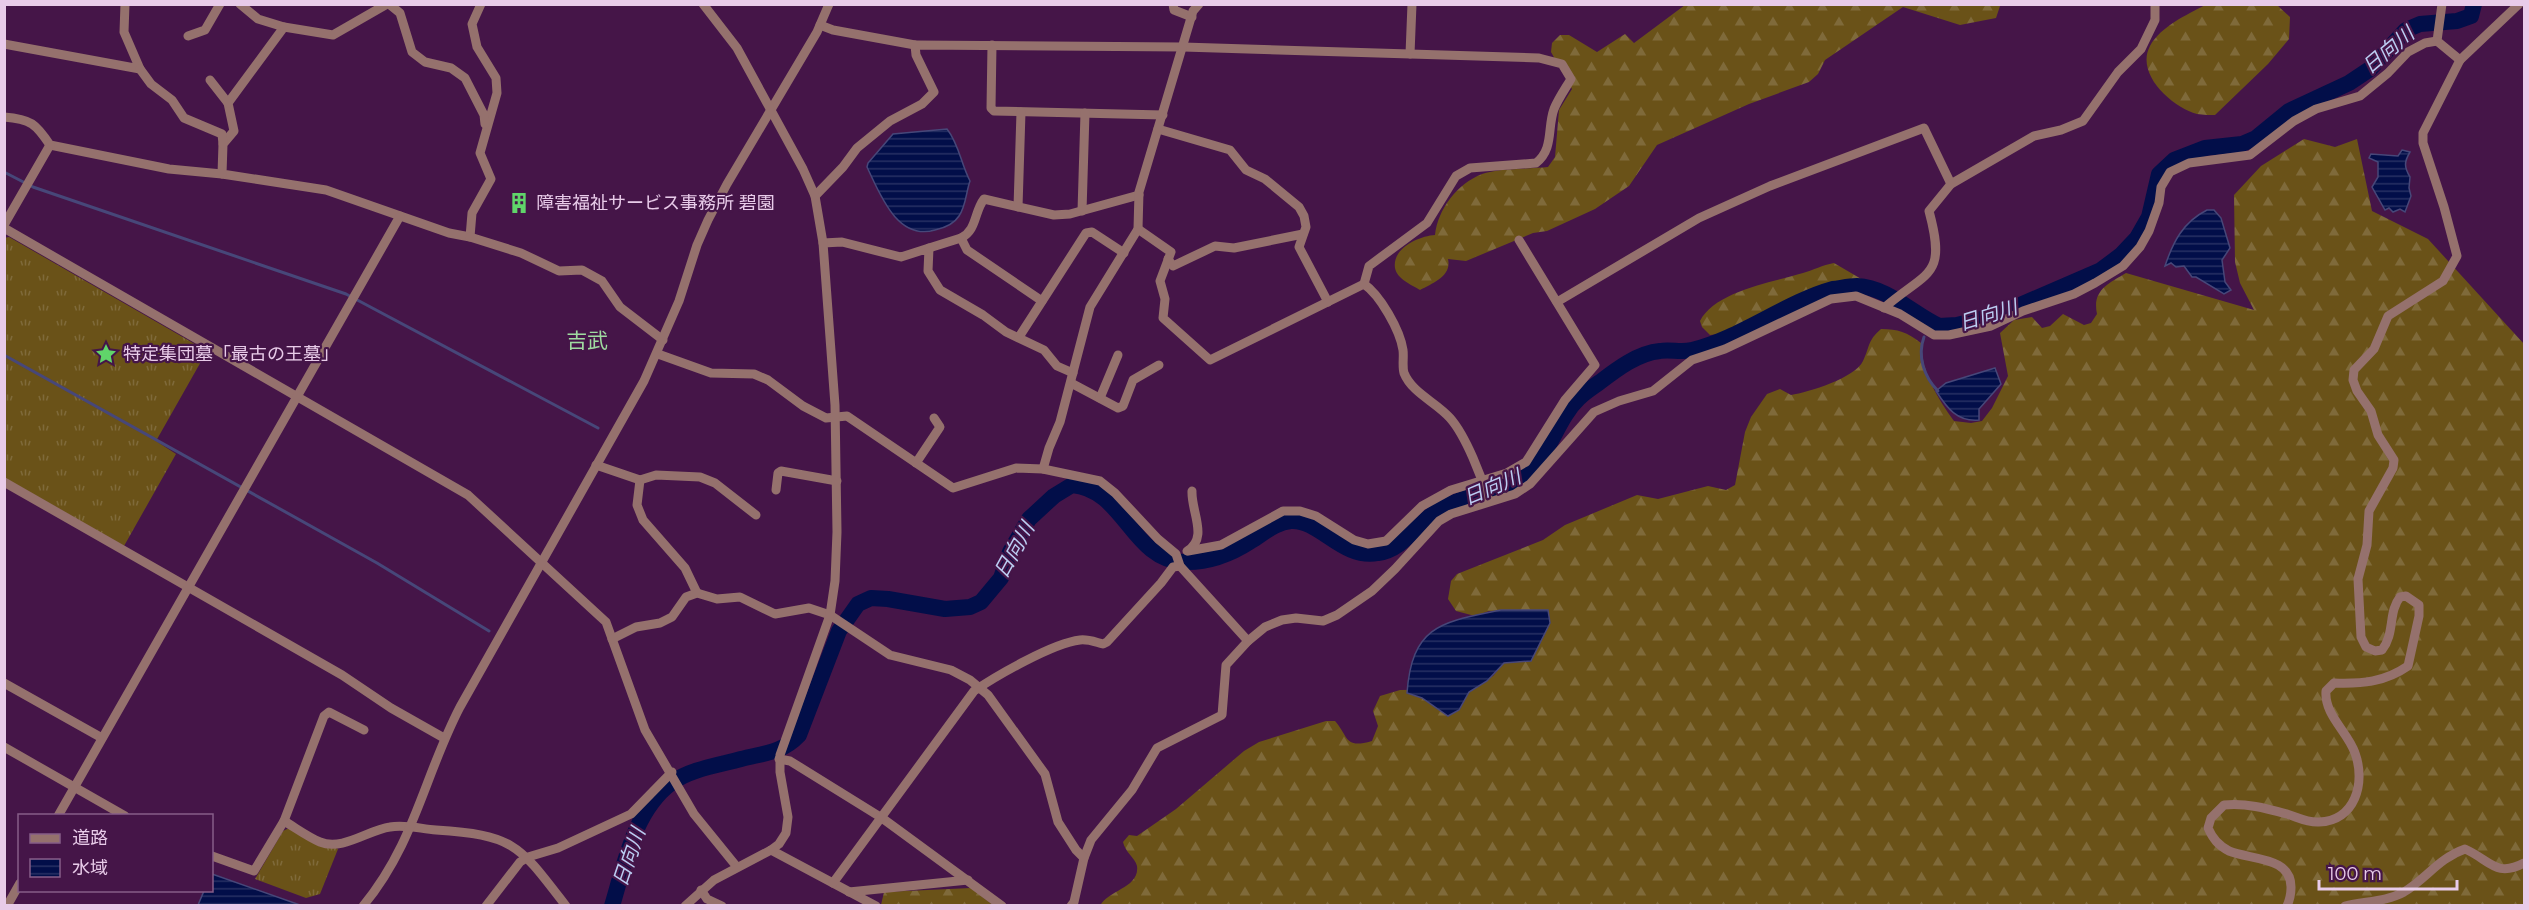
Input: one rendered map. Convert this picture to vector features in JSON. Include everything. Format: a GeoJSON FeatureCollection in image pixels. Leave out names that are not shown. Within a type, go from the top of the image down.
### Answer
{"type":"FeatureCollection","features":[{"type":"Feature","properties":{"kind":"street"},"geometry":{"type":"LineString","coordinates":[[125,4],[124,32],[140,69],[151,84],[172,100],[184,118],[222,134],[222,174]]}},
{"type":"Feature","properties":{"kind":"street"},"geometry":{"type":"LineString","coordinates":[[188,36],[205,30],[220,4]]}},
{"type":"Feature","properties":{"kind":"street"},"geometry":{"type":"LineString","coordinates":[[240,4],[258,19],[284,27],[333,35],[388,4],[400,13],[412,52],[425,62],[451,68],[465,78],[484,115],[486,128]]}},
{"type":"Feature","properties":{"kind":"street"},"geometry":{"type":"LineString","coordinates":[[470,237],[472,213],[491,179],[480,153],[497,93],[496,78],[477,47],[472,24],[481,4]]}},
{"type":"Feature","properties":{"kind":"street"},"geometry":{"type":"LineString","coordinates":[[685,906],[701,890],[736,867],[771,850],[786,833],[788,817],[779,757],[834,617],[837,482],[836,417],[823,243],[815,196],[737,48],[703,4]]}},
{"type":"Feature","properties":{"kind":"street"},"geometry":{"type":"LineString","coordinates":[[363,906],[386,877],[412,826],[444,738],[658,354],[708,220],[820,25],[829,4]]}},
{"type":"Feature","properties":{"kind":"street"},"geometry":{"type":"LineString","coordinates":[[1173,4],[1174,10],[1192,16]]}},
{"type":"Feature","properties":{"kind":"street"},"geometry":{"type":"LineString","coordinates":[[1043,469],[1060,422],[1090,307],[1138,229],[1139,195],[1192,16],[1199,4]]}},
{"type":"Feature","properties":{"kind":"street"},"geometry":{"type":"LineString","coordinates":[[1410,54],[1412,4]]}},
{"type":"Feature","properties":{"kind":"street"},"geometry":{"type":"LineString","coordinates":[[1884,308],[1926,277],[1932,269],[1936,248],[1929,211],[1952,184],[2034,136],[2083,122],[2118,72],[2141,49],[2155,20],[2154,4]]}},
{"type":"Feature","properties":{"kind":"street"},"geometry":{"type":"LineString","coordinates":[[2437,37],[2442,4]]}},
{"type":"Feature","properties":{"kind":"street"},"geometry":{"type":"LineString","coordinates":[[2287,906],[2291,898],[2291,880],[2284,870],[2277,864],[2258,857],[2230,851],[2214,841],[2208,828],[2211,818],[2224,805],[2246,803],[2315,823],[2333,822],[2346,814],[2354,800],[2358,783],[2358,764],[2355,752],[2330,711],[2326,691],[2334,683],[2377,682],[2395,675],[2408,666],[2419,616],[2418,605],[2406,596],[2400,597],[2395,604],[2389,642],[2382,650],[2374,651],[2366,647],[2361,637],[2358,579],[2367,545],[2369,511],[2393,468],[2394,460],[2378,435],[2371,411],[2357,391],[2353,380],[2354,370],[2374,350],[2388,316],[2443,281],[2457,255],[2444,207],[2422,143],[2423,133],[2460,60],[2519,4]]}},
{"type":"Feature","properties":{"kind":"street"},"geometry":{"type":"LineString","coordinates":[[820,25],[833,30],[915,45],[1183,47],[1554,61],[1562,64],[1571,79],[1554,110],[1549,146],[1543,158],[1536,163],[1470,168],[1456,176],[1427,223],[1369,266],[1364,284],[1210,360],[1163,318],[1166,299],[1160,281],[1171,252],[1138,229]]}},
{"type":"Feature","properties":{"kind":"street"},"geometry":{"type":"LineString","coordinates":[[228,103],[284,27]]}},
{"type":"Feature","properties":{"kind":"street"},"geometry":{"type":"LineString","coordinates":[[2437,37],[2460,60]]}},
{"type":"Feature","properties":{"kind":"street"},"geometry":{"type":"LineString","coordinates":[[1071,906],[1091,840],[1132,790],[1157,748],[1222,715],[1226,665],[1248,641],[1265,627],[1282,620],[1296,618],[1323,621],[1337,615],[1372,591],[1439,521],[1489,501],[1515,494],[1530,484],[1593,412],[1653,391],[1692,360],[1725,349],[1831,298],[1856,296],[1900,314],[1934,335],[1948,335],[1991,326],[2023,311],[2074,294],[2123,266],[2140,247],[2159,204],[2161,186],[2170,172],[2189,163],[2250,155],[2294,121],[2316,109],[2360,96],[2388,73],[2408,52],[2437,37]]}},
{"type":"Feature","properties":{"kind":"street"},"geometry":{"type":"LineString","coordinates":[[4,44],[140,69]]}},
{"type":"Feature","properties":{"kind":"street"},"geometry":{"type":"LineString","coordinates":[[815,196],[843,167],[857,148],[890,122],[922,104],[934,92],[916,55],[915,45]]}},
{"type":"Feature","properties":{"kind":"street"},"geometry":{"type":"LineString","coordinates":[[992,45],[991,108],[994,111],[1163,115]]}},
{"type":"Feature","properties":{"kind":"street"},"geometry":{"type":"LineString","coordinates":[[210,80],[228,103],[234,131],[223,144]]}},
{"type":"Feature","properties":{"kind":"street"},"geometry":{"type":"LineString","coordinates":[[1018,207],[1021,112]]}},
{"type":"Feature","properties":{"kind":"street"},"geometry":{"type":"LineString","coordinates":[[1082,211],[1085,113]]}},
{"type":"Feature","properties":{"kind":"street"},"geometry":{"type":"LineString","coordinates":[[4,117],[24,119],[38,128],[50,145],[169,169],[222,174],[326,190],[449,233],[521,253],[559,271],[582,270],[602,281],[620,307],[663,340]]}},
{"type":"Feature","properties":{"kind":"street"},"geometry":{"type":"LineString","coordinates":[[1557,302],[1699,218],[1770,186],[1924,128],[1952,184]]}},
{"type":"Feature","properties":{"kind":"street"},"geometry":{"type":"LineString","coordinates":[[1158,129],[1230,150],[1246,170],[1265,179],[1299,207],[1306,227],[1299,247],[1328,302]]}},
{"type":"Feature","properties":{"kind":"street"},"geometry":{"type":"LineString","coordinates":[[50,145],[4,227],[468,495],[606,622],[645,730],[672,772],[694,813],[736,867]]}},
{"type":"Feature","properties":{"kind":"street"},"geometry":{"type":"LineString","coordinates":[[823,243],[842,242],[901,257],[968,234],[984,199],[1054,215],[1082,211],[1139,195]]}},
{"type":"Feature","properties":{"kind":"street"},"geometry":{"type":"LineString","coordinates":[[59,814],[400,216]]}},
{"type":"Feature","properties":{"kind":"street"},"geometry":{"type":"LineString","coordinates":[[1019,337],[1086,233],[1092,232],[1124,253]]}},
{"type":"Feature","properties":{"kind":"street"},"geometry":{"type":"LineString","coordinates":[[1168,259],[1173,266],[1215,246],[1234,248],[1303,234]]}},
{"type":"Feature","properties":{"kind":"street"},"geometry":{"type":"LineString","coordinates":[[961,238],[967,250],[1042,301]]}},
{"type":"Feature","properties":{"kind":"street"},"geometry":{"type":"LineString","coordinates":[[1176,554],[1221,545],[1283,512],[1300,511],[1316,516],[1368,544],[1386,541],[1422,506],[1451,490],[1508,473],[1526,462],[1565,400],[1595,365],[1519,240]]}},
{"type":"Feature","properties":{"kind":"street"},"geometry":{"type":"LineString","coordinates":[[929,248],[928,271],[940,290],[983,315],[1006,332],[1044,350],[1057,366],[1073,373]]}},
{"type":"Feature","properties":{"kind":"street"},"geometry":{"type":"LineString","coordinates":[[1364,284],[1374,290],[1389,316],[1403,349],[1403,370],[1410,383],[1450,419],[1482,479],[1489,501]]}},
{"type":"Feature","properties":{"kind":"street"},"geometry":{"type":"LineString","coordinates":[[658,354],[711,373],[754,375],[768,380],[803,406],[826,418],[847,416],[953,488],[1016,468],[1043,469],[1100,481],[1176,554],[1180,566],[1248,641]]}},
{"type":"Feature","properties":{"kind":"street"},"geometry":{"type":"LineString","coordinates":[[1100,398],[1118,355]]}},
{"type":"Feature","properties":{"kind":"street"},"geometry":{"type":"LineString","coordinates":[[1071,383],[1118,408],[1123,406],[1133,381],[1159,365]]}},
{"type":"Feature","properties":{"kind":"street"},"geometry":{"type":"LineString","coordinates":[[915,463],[940,427],[934,418]]}},
{"type":"Feature","properties":{"kind":"street"},"geometry":{"type":"LineString","coordinates":[[596,465],[640,480],[657,475],[700,477],[715,483],[756,514]]}},
{"type":"Feature","properties":{"kind":"street"},"geometry":{"type":"LineString","coordinates":[[776,490],[778,474],[781,471],[837,482]]}},
{"type":"Feature","properties":{"kind":"street"},"geometry":{"type":"LineString","coordinates":[[640,480],[637,505],[643,520],[685,568],[697,593]]}},
{"type":"Feature","properties":{"kind":"street"},"geometry":{"type":"LineString","coordinates":[[4,482],[342,675],[391,708],[444,738]]}},
{"type":"Feature","properties":{"kind":"street"},"geometry":{"type":"LineString","coordinates":[[1188,551],[1197,543],[1199,533],[1191,500],[1191,490]]}},
{"type":"Feature","properties":{"kind":"street"},"geometry":{"type":"LineString","coordinates":[[833,883],[974,691],[991,678],[1025,661],[1076,640],[1103,644],[1107,642],[1161,584],[1173,567],[1180,566]]}},
{"type":"Feature","properties":{"kind":"street"},"geometry":{"type":"LineString","coordinates":[[612,639],[636,627],[660,623],[672,617],[686,597],[697,593],[717,599],[740,597],[775,614],[809,608],[834,617],[890,655],[951,670],[970,680],[988,695],[1045,774],[1058,822],[1076,850],[1084,858]]}},
{"type":"Feature","properties":{"kind":"street"},"geometry":{"type":"LineString","coordinates":[[4,683],[102,738]]}},
{"type":"Feature","properties":{"kind":"street"},"geometry":{"type":"LineString","coordinates":[[213,856],[254,871],[284,821],[324,716],[329,712],[364,730]]}},
{"type":"Feature","properties":{"kind":"street"},"geometry":{"type":"LineString","coordinates":[[4,747],[122,814]]}},
{"type":"Feature","properties":{"kind":"street"},"geometry":{"type":"LineString","coordinates":[[779,757],[790,761],[882,818],[1002,906]]}},
{"type":"Feature","properties":{"kind":"street"},"geometry":{"type":"LineString","coordinates":[[486,906],[520,862],[528,857],[558,848],[631,814],[672,772]]}},
{"type":"Feature","properties":{"kind":"street"},"geometry":{"type":"LineString","coordinates":[[284,821],[322,843],[344,843],[375,830],[392,826],[412,826],[493,837],[511,845],[528,857],[566,906]]}},
{"type":"Feature","properties":{"kind":"street"},"geometry":{"type":"LineString","coordinates":[[2345,906],[2390,898],[2405,892],[2440,860],[2464,849],[2479,855],[2497,869],[2506,870],[2524,863]]}},
{"type":"Feature","properties":{"kind":"street"},"geometry":{"type":"LineString","coordinates":[[771,850],[876,906]]}},
{"type":"Feature","properties":{"kind":"street"},"geometry":{"type":"LineString","coordinates":[[849,892],[968,880]]}},
{"type":"Feature","properties":{"kind":"street"},"geometry":{"type":"LineString","coordinates":[[7,906],[18,887]]}},
{"type":"Feature","properties":{"kind":"street"},"geometry":{"type":"LineString","coordinates":[[701,890],[707,899],[722,906]]}},
{"type":"Feature","properties":{"kind":"green space"},"geometry":{"type":"Polygon","coordinates":[[[1685,5],[2004,5],[2000,6],[1996,18],[1960,25],[1903,7],[1825,60],[1818,74],[1809,82],[1749,104],[1657,145],[1629,186],[1595,209],[1547,231],[1533,233],[1466,261],[1448,259],[1447,270],[1444,274],[1436,282],[1420,290],[1396,272],[1395,261],[1402,249],[1422,238],[1435,235],[1440,216],[1450,198],[1473,178],[1489,172],[1548,167],[1555,157],[1559,110],[1572,89],[1551,52],[1552,43],[1560,35],[1569,35],[1597,52],[1625,34],[1634,43],[1685,5]]]}},
{"type":"Feature","properties":{"kind":"green space"},"geometry":{"type":"Polygon","coordinates":[[[2205,5],[2277,5],[2290,17],[2289,39],[2268,64],[2215,115],[2197,114],[2167,97],[2152,78],[2147,57],[2150,46],[2161,33],[2205,5]]]}},
{"type":"Feature","properties":{"kind":"green space"},"geometry":{"type":"Polygon","coordinates":[[[2304,139],[2335,147],[2357,139],[2372,211],[2428,239],[2524,344],[2524,905],[1100,906],[1110,896],[1129,884],[1137,873],[1136,863],[1123,842],[1129,835],[1137,836],[1176,809],[1244,751],[1259,742],[1326,721],[1335,721],[1348,740],[1356,744],[1372,741],[1378,726],[1373,711],[1380,696],[1400,690],[1468,689],[1493,676],[1497,671],[1510,615],[1489,611],[1475,616],[1456,611],[1448,599],[1451,581],[1457,574],[1543,540],[1565,525],[1637,495],[1658,499],[1708,486],[1726,490],[1735,485],[1745,432],[1751,417],[1767,394],[1780,389],[1791,395],[1799,393],[1831,383],[1851,373],[1863,361],[1871,341],[1881,329],[1902,332],[1921,343],[1927,374],[1942,403],[1954,421],[1971,423],[1982,421],[1992,408],[2008,376],[2000,333],[2014,320],[2032,317],[2042,328],[2050,326],[2063,314],[2084,325],[2091,323],[2097,314],[2099,293],[2108,284],[2126,273],[2254,310],[2240,283],[2235,262],[2234,195],[2261,166],[2304,139]]]}},
{"type":"Feature","properties":{"kind":"green space"},"geometry":{"type":"Polygon","coordinates":[[[9,237],[207,351],[156,441],[176,454],[124,546],[5,478],[4,238],[9,237]]]}},
{"type":"Feature","properties":{"kind":"green space"},"geometry":{"type":"Polygon","coordinates":[[[1834,263],[1863,280],[1831,286],[1740,329],[1710,335],[1702,327],[1700,321],[1708,311],[1731,295],[1834,263]]]}},
{"type":"Feature","properties":{"kind":"green space"},"geometry":{"type":"Polygon","coordinates":[[[289,828],[338,849],[320,894],[306,898],[255,879],[283,831],[289,828]]]}},
{"type":"Feature","properties":{"kind":"green space"},"geometry":{"type":"Polygon","coordinates":[[[971,888],[993,905],[881,905],[884,892],[971,888]]]}},
{"type":"Feature","properties":{"kind":"water"},"geometry":{"type":"Polygon","coordinates":[[[947,129],[970,181],[963,208],[957,219],[945,227],[922,232],[910,229],[900,222],[884,202],[867,167],[868,163],[893,134],[947,129]]]}},
{"type":"Feature","properties":{"kind":"water"},"geometry":{"type":"Polygon","coordinates":[[[2402,150],[2410,152],[2406,164],[2410,177],[2411,196],[2405,212],[2400,209],[2393,212],[2389,208],[2385,210],[2372,187],[2378,177],[2378,162],[2369,158],[2371,154],[2398,156],[2402,150]]]}},
{"type":"Feature","properties":{"kind":"water"},"geometry":{"type":"Polygon","coordinates":[[[2207,210],[2214,210],[2221,218],[2230,248],[2222,260],[2225,282],[2231,290],[2224,294],[2196,277],[2192,277],[2184,266],[2176,267],[2171,263],[2165,266],[2185,227],[2191,220],[2207,210]]]}},
{"type":"Feature","properties":{"kind":"water"},"geometry":{"type":"Polygon","coordinates":[[[1995,368],[2001,384],[1979,409],[1979,420],[1965,419],[1953,413],[1936,391],[1946,383],[1995,368]]]}},
{"type":"Feature","properties":{"kind":"water"},"geometry":{"type":"Polygon","coordinates":[[[1501,610],[1548,610],[1550,623],[1531,661],[1504,663],[1487,681],[1469,692],[1459,710],[1448,716],[1422,698],[1407,693],[1410,670],[1416,653],[1434,630],[1463,618],[1501,610]]]}},
{"type":"Feature","properties":{"kind":"water"},"geometry":{"type":"Polygon","coordinates":[[[213,874],[300,905],[198,905],[204,892],[213,892],[213,874]]]}},
{"type":"Feature","properties":{"kind":"waterway","name":"日向川"},"geometry":{"type":"LineString","coordinates":[[612,906],[632,839],[648,808],[671,783],[696,771],[779,749],[799,735],[839,631],[858,604],[871,598],[945,609],[970,607],[981,602],[1001,578],[1010,552],[1029,519],[1054,496],[1072,485],[1090,489],[1104,498],[1151,550],[1166,558],[1183,562],[1201,561],[1227,554],[1275,526],[1291,521],[1312,526],[1353,551],[1365,554],[1387,550],[1403,541],[1440,509],[1502,487],[1525,475],[1540,459],[1566,414],[1579,398],[1636,358],[1652,352],[1688,351],[1710,345],[1798,302],[1833,289],[1854,286],[1879,291],[1939,326],[1957,325],[1997,315],[2101,270],[2121,255],[2137,238],[2149,217],[2159,174],[2174,160],[2205,148],[2242,144],[2256,138],[2289,111],[2349,83],[2370,69],[2406,30],[2420,24],[2457,21],[2471,16],[2474,4]]}},
{"type":"Feature","properties":{"kind":"waterway"},"geometry":{"type":"LineString","coordinates":[[4,172],[33,187],[346,294],[598,428]]}},
{"type":"Feature","properties":{"kind":"waterway"},"geometry":{"type":"LineString","coordinates":[[1924,337],[1921,351],[1923,366],[1938,391]]}},
{"type":"Feature","properties":{"kind":"waterway"},"geometry":{"type":"LineString","coordinates":[[4,355],[377,563],[489,631]]}},
{"type":"Feature","properties":{"kind":"place","name":"障害福祉サービス事務所 碧園"},"geometry":{"type":"Point","coordinates":[519,203]}},
{"type":"Feature","properties":{"kind":"place","name":"特定集団墓「最古の王墓」"},"geometry":{"type":"Point","coordinates":[106,354]}},
{"type":"Feature","properties":{"kind":"district","name":"吉武"},"geometry":{"type":"Point","coordinates":[587,341]}}]}
